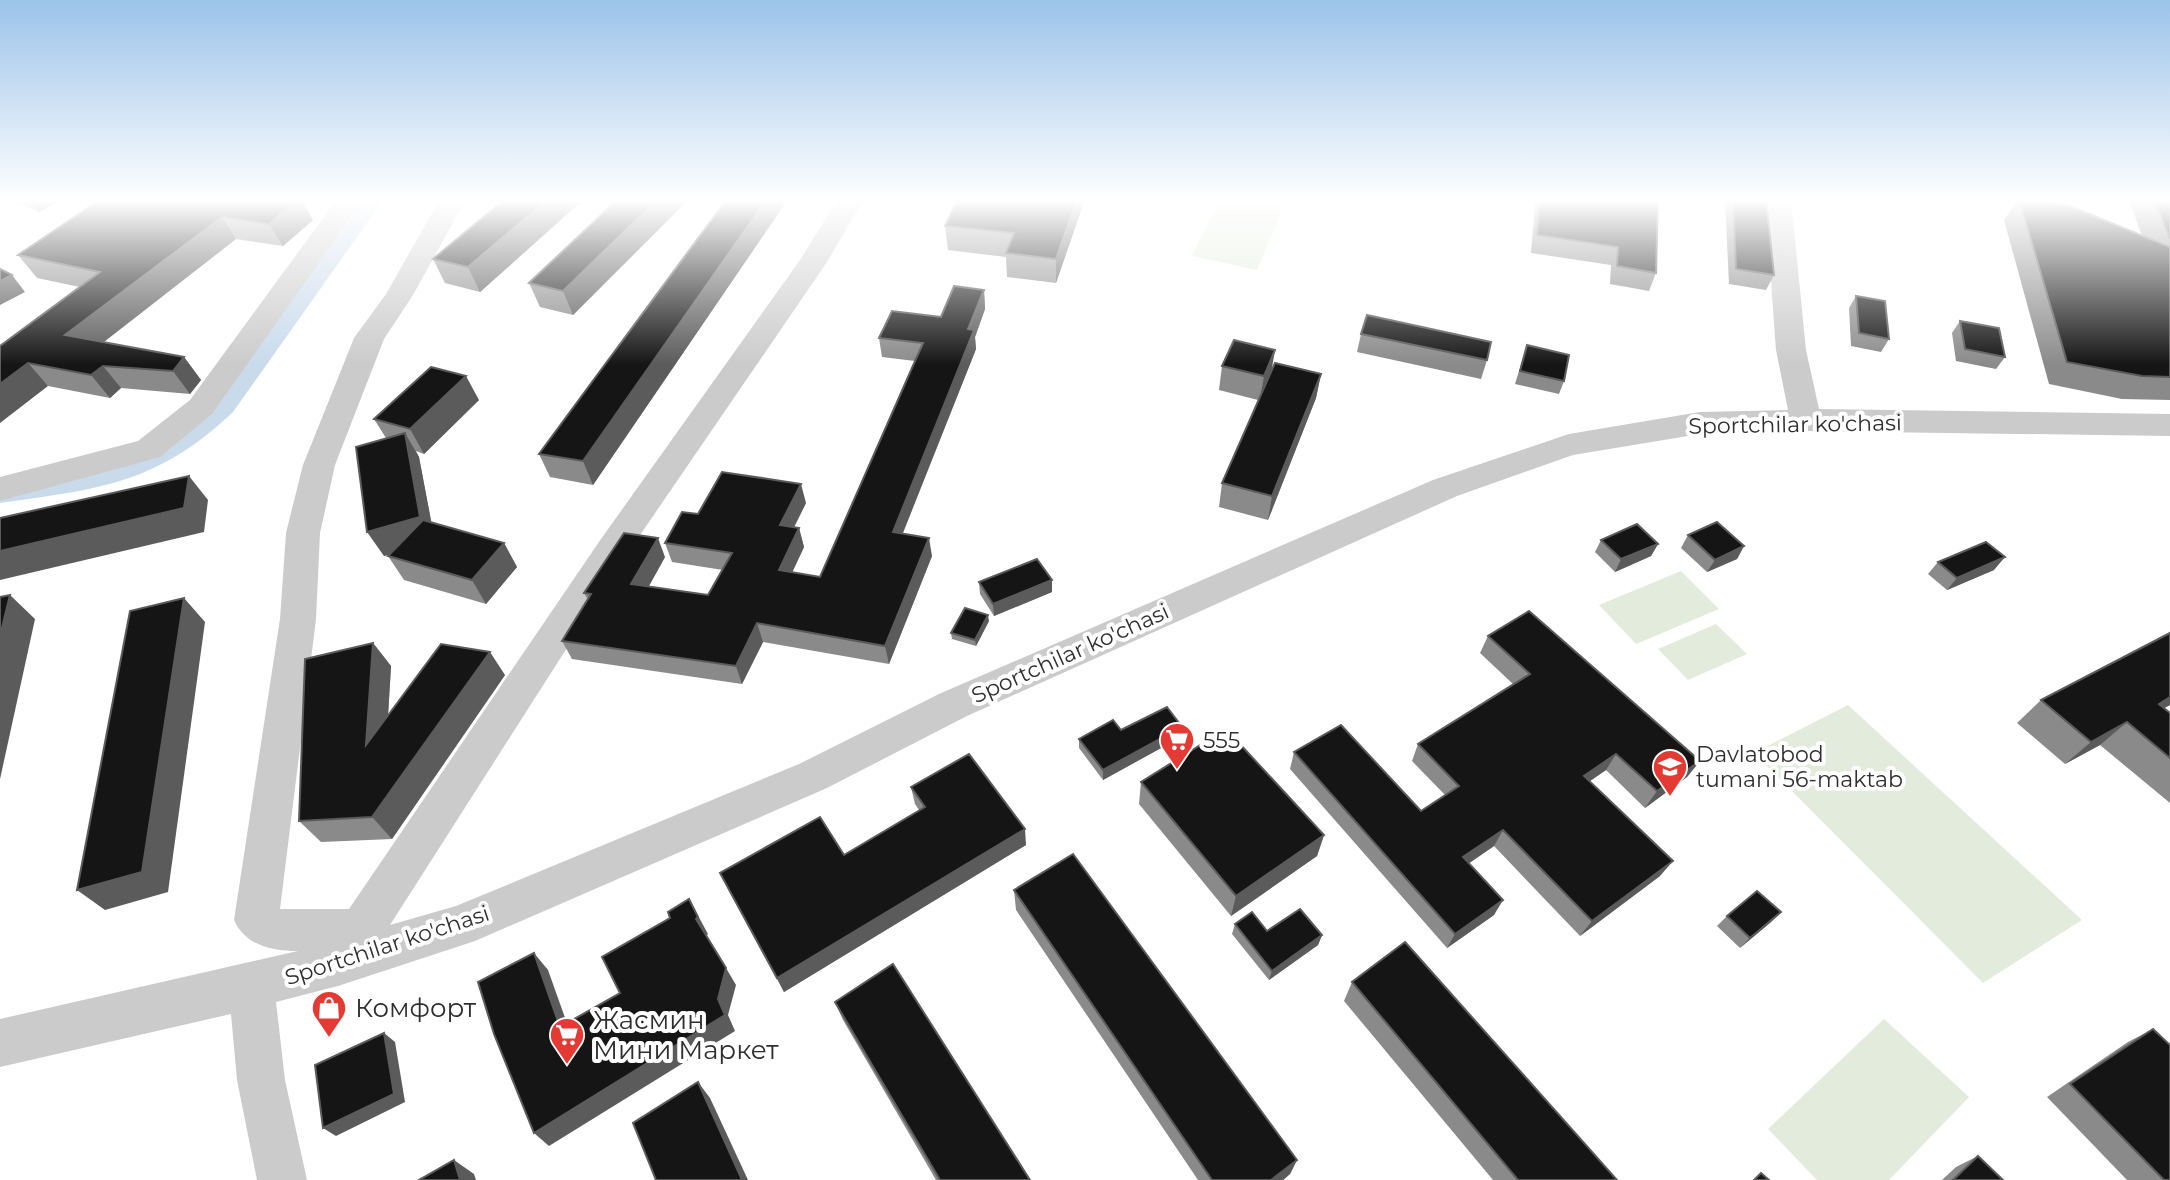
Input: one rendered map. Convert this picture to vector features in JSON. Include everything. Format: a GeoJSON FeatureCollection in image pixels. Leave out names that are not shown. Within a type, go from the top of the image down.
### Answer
{"type":"FeatureCollection","features":[{"type":"Feature","properties":{"kind":"street"},"geometry":{"type":"LineString","coordinates":[[0,489],[57,477],[149,449],[180,426],[201,407],[311,254]]}},
{"type":"Feature","properties":{"kind":"street"},"geometry":{"type":"LineString","coordinates":[[422,254],[369,338],[319,465],[303,533],[298,619],[256,920],[276,930],[349,947],[613,548],[818,254]]}},
{"type":"Feature","properties":{"kind":"street"},"geometry":{"type":"LineString","coordinates":[[1783,254],[1791,350],[1806,420]]}},
{"type":"Feature","properties":{"kind":"street","name":"Sportchilar ko'chasi"},"geometry":{"type":"LineString","coordinates":[[0,1043],[251,987],[349,947],[459,926],[813,776],[1190,589],[1445,488],[1569,445],[1700,423],[1806,420],[2170,425]]}},
{"type":"Feature","properties":{"kind":"street"},"geometry":{"type":"LineString","coordinates":[[251,987],[261,1080],[282,1180]]}},
{"type":"Feature","properties":{"kind":"green space"},"geometry":{"type":"Polygon","coordinates":[[[1193,254],[1264,254],[1257,270],[1193,254]]]}},
{"type":"Feature","properties":{"kind":"green space"},"geometry":{"type":"Polygon","coordinates":[[[1681,571],[1719,609],[1636,644],[1599,605],[1681,571]]]}},
{"type":"Feature","properties":{"kind":"green space"},"geometry":{"type":"Polygon","coordinates":[[[1716,624],[1747,654],[1688,680],[1658,649],[1716,624]]]}},
{"type":"Feature","properties":{"kind":"green space"},"geometry":{"type":"Polygon","coordinates":[[[1848,705],[2082,920],[1983,983],[1754,753],[1848,705]]]}},
{"type":"Feature","properties":{"kind":"green space"},"geometry":{"type":"Polygon","coordinates":[[[1884,1019],[1969,1097],[1889,1180],[1817,1180],[1768,1129],[1884,1019]]]}},
{"type":"Feature","properties":{"kind":"building"},"geometry":{"type":"Polygon","coordinates":[[[173,254],[65,335],[184,357],[173,371],[103,366],[91,375],[28,363],[0,384],[0,346],[100,272],[18,255],[173,254]]]}},
{"type":"Feature","properties":{"kind":"building"},"geometry":{"type":"Polygon","coordinates":[[[439,254],[483,254],[468,267],[433,259],[439,254]]]}},
{"type":"Feature","properties":{"kind":"building"},"geometry":{"type":"Polygon","coordinates":[[[560,254],[601,254],[563,291],[529,283],[560,254]]]}},
{"type":"Feature","properties":{"kind":"building"},"geometry":{"type":"Polygon","coordinates":[[[686,254],[728,254],[583,461],[539,454],[686,254]]]}},
{"type":"Feature","properties":{"kind":"building"},"geometry":{"type":"Polygon","coordinates":[[[1015,254],[1058,254],[1056,259],[1015,254]]]}},
{"type":"Feature","properties":{"kind":"building"},"geometry":{"type":"Polygon","coordinates":[[[1618,254],[1657,254],[1656,273],[1617,266],[1618,254]]]}},
{"type":"Feature","properties":{"kind":"building"},"geometry":{"type":"Polygon","coordinates":[[[1735,254],[1772,254],[1774,275],[1736,269],[1735,254]]]}},
{"type":"Feature","properties":{"kind":"building"},"geometry":{"type":"Polygon","coordinates":[[[2035,254],[2170,254],[2170,377],[2142,376],[2067,362],[2035,254]]]}},
{"type":"Feature","properties":{"kind":"building"},"geometry":{"type":"Polygon","coordinates":[[[0,269],[12,275],[0,281],[0,269]]]}},
{"type":"Feature","properties":{"kind":"building"},"geometry":{"type":"Polygon","coordinates":[[[954,286],[984,290],[968,329],[974,330],[893,532],[929,538],[885,646],[757,623],[736,666],[562,641],[591,594],[584,593],[624,533],[658,538],[631,584],[708,595],[732,553],[665,543],[682,512],[698,514],[722,472],[801,484],[780,525],[799,528],[779,570],[820,577],[923,343],[879,338],[892,311],[941,317],[954,286]]]}},
{"type":"Feature","properties":{"kind":"building"},"geometry":{"type":"Polygon","coordinates":[[[1856,296],[1885,301],[1889,339],[1859,333],[1856,296]]]}},
{"type":"Feature","properties":{"kind":"building"},"geometry":{"type":"Polygon","coordinates":[[[1367,315],[1491,342],[1487,360],[1361,334],[1367,315]]]}},
{"type":"Feature","properties":{"kind":"building"},"geometry":{"type":"Polygon","coordinates":[[[1960,321],[1999,328],[2005,357],[1965,349],[1960,321]]]}},
{"type":"Feature","properties":{"kind":"building"},"geometry":{"type":"Polygon","coordinates":[[[1234,340],[1275,350],[1264,376],[1222,366],[1234,340]]]}},
{"type":"Feature","properties":{"kind":"building"},"geometry":{"type":"Polygon","coordinates":[[[1527,345],[1569,355],[1564,381],[1520,371],[1527,345]]]}},
{"type":"Feature","properties":{"kind":"building"},"geometry":{"type":"Polygon","coordinates":[[[1275,363],[1321,374],[1272,496],[1222,483],[1275,363]]]}},
{"type":"Feature","properties":{"kind":"building"},"geometry":{"type":"Polygon","coordinates":[[[431,367],[466,376],[410,429],[374,419],[431,367]]]}},
{"type":"Feature","properties":{"kind":"building"},"geometry":{"type":"Polygon","coordinates":[[[405,433],[420,517],[367,532],[356,447],[405,433]]]}},
{"type":"Feature","properties":{"kind":"building"},"geometry":{"type":"Polygon","coordinates":[[[189,476],[184,508],[0,551],[0,518],[189,476]]]}},
{"type":"Feature","properties":{"kind":"building"},"geometry":{"type":"Polygon","coordinates":[[[423,520],[504,543],[472,580],[388,556],[423,520]]]}},
{"type":"Feature","properties":{"kind":"building"},"geometry":{"type":"Polygon","coordinates":[[[1717,522],[1744,546],[1715,560],[1688,535],[1717,522]]]}},
{"type":"Feature","properties":{"kind":"building"},"geometry":{"type":"Polygon","coordinates":[[[1637,524],[1658,544],[1621,559],[1601,540],[1637,524]]]}},
{"type":"Feature","properties":{"kind":"building"},"geometry":{"type":"Polygon","coordinates":[[[1986,542],[2005,557],[1957,578],[1938,562],[1986,542]]]}},
{"type":"Feature","properties":{"kind":"building"},"geometry":{"type":"Polygon","coordinates":[[[1037,559],[1052,580],[993,604],[979,582],[1037,559]]]}},
{"type":"Feature","properties":{"kind":"building"},"geometry":{"type":"Polygon","coordinates":[[[10,595],[0,636],[0,597],[10,595]]]}},
{"type":"Feature","properties":{"kind":"building"},"geometry":{"type":"Polygon","coordinates":[[[184,598],[142,872],[77,890],[130,611],[184,598]]]}},
{"type":"Feature","properties":{"kind":"building"},"geometry":{"type":"Polygon","coordinates":[[[965,608],[988,615],[975,640],[951,633],[965,608]]]}},
{"type":"Feature","properties":{"kind":"building"},"geometry":{"type":"Polygon","coordinates":[[[1529,611],[1700,761],[1657,791],[1616,754],[1584,776],[1673,861],[1592,921],[1503,830],[1463,857],[1503,900],[1455,934],[1294,752],[1341,725],[1421,811],[1459,786],[1418,744],[1530,674],[1488,636],[1529,611]]]}},
{"type":"Feature","properties":{"kind":"building"},"geometry":{"type":"Polygon","coordinates":[[[2170,633],[2170,697],[2159,704],[2170,713],[2170,758],[2127,722],[2091,742],[2041,700],[2170,633]]]}},
{"type":"Feature","properties":{"kind":"building"},"geometry":{"type":"Polygon","coordinates":[[[373,643],[366,745],[441,644],[490,652],[372,817],[299,821],[305,659],[373,643]]]}},
{"type":"Feature","properties":{"kind":"building"},"geometry":{"type":"Polygon","coordinates":[[[1167,707],[1182,727],[1103,770],[1079,739],[1113,720],[1121,730],[1167,707]]]}},
{"type":"Feature","properties":{"kind":"building"},"geometry":{"type":"Polygon","coordinates":[[[1226,729],[1324,835],[1236,896],[1141,782],[1226,729]]]}},
{"type":"Feature","properties":{"kind":"building"},"geometry":{"type":"Polygon","coordinates":[[[969,754],[1025,829],[777,978],[720,873],[820,817],[844,855],[925,807],[911,787],[969,754]]]}},
{"type":"Feature","properties":{"kind":"building"},"geometry":{"type":"Polygon","coordinates":[[[1073,854],[1297,1160],[1271,1180],[1212,1180],[1014,890],[1073,854]]]}},
{"type":"Feature","properties":{"kind":"building"},"geometry":{"type":"Polygon","coordinates":[[[1757,891],[1781,912],[1750,938],[1727,916],[1757,891]]]}},
{"type":"Feature","properties":{"kind":"building"},"geometry":{"type":"Polygon","coordinates":[[[689,899],[698,917],[696,919],[726,968],[718,999],[725,1015],[534,1133],[494,1034],[478,982],[534,953],[560,1027],[620,993],[602,957],[670,918],[668,912],[689,899]]]}},
{"type":"Feature","properties":{"kind":"building"},"geometry":{"type":"Polygon","coordinates":[[[1300,909],[1322,935],[1272,971],[1235,924],[1252,912],[1267,931],[1300,909]]]}},
{"type":"Feature","properties":{"kind":"building"},"geometry":{"type":"Polygon","coordinates":[[[1405,942],[1617,1180],[1518,1180],[1352,982],[1405,942]]]}},
{"type":"Feature","properties":{"kind":"building"},"geometry":{"type":"Polygon","coordinates":[[[893,964],[1030,1180],[940,1180],[835,1002],[893,964]]]}},
{"type":"Feature","properties":{"kind":"building"},"geometry":{"type":"Polygon","coordinates":[[[2153,1029],[2170,1045],[2170,1180],[2164,1180],[2070,1084],[2153,1029]]]}},
{"type":"Feature","properties":{"kind":"building"},"geometry":{"type":"Polygon","coordinates":[[[384,1033],[394,1094],[323,1128],[315,1065],[384,1033]]]}},
{"type":"Feature","properties":{"kind":"building"},"geometry":{"type":"Polygon","coordinates":[[[698,1082],[742,1180],[656,1180],[633,1123],[698,1082]]]}},
{"type":"Feature","properties":{"kind":"building"},"geometry":{"type":"Polygon","coordinates":[[[1978,1156],[2003,1180],[1953,1180],[1978,1156]]]}},
{"type":"Feature","properties":{"kind":"building"},"geometry":{"type":"Polygon","coordinates":[[[454,1160],[460,1180],[419,1180],[454,1160]]]}},
{"type":"Feature","properties":{"kind":"building"},"geometry":{"type":"Polygon","coordinates":[[[1761,1173],[1769,1180],[1754,1180],[1761,1173]]]}},
{"type":"Feature","properties":{"kind":"waterway"},"geometry":{"type":"LineString","coordinates":[[0,494],[95,480],[147,464],[173,450],[225,407],[335,254]]}},
{"type":"Feature","properties":{"kind":"place","name":"555"},"geometry":{"type":"Point","coordinates":[1177,771]}},
{"type":"Feature","properties":{"kind":"place","name":"Davlatobod tumani 56-maktab"},"geometry":{"type":"Point","coordinates":[1670,798]}},
{"type":"Feature","properties":{"kind":"place","name":"Комфорт"},"geometry":{"type":"Point","coordinates":[329,1039]}},
{"type":"Feature","properties":{"kind":"place","name":"Жасмин Мини Маркет"},"geometry":{"type":"Point","coordinates":[567,1066]}}]}
